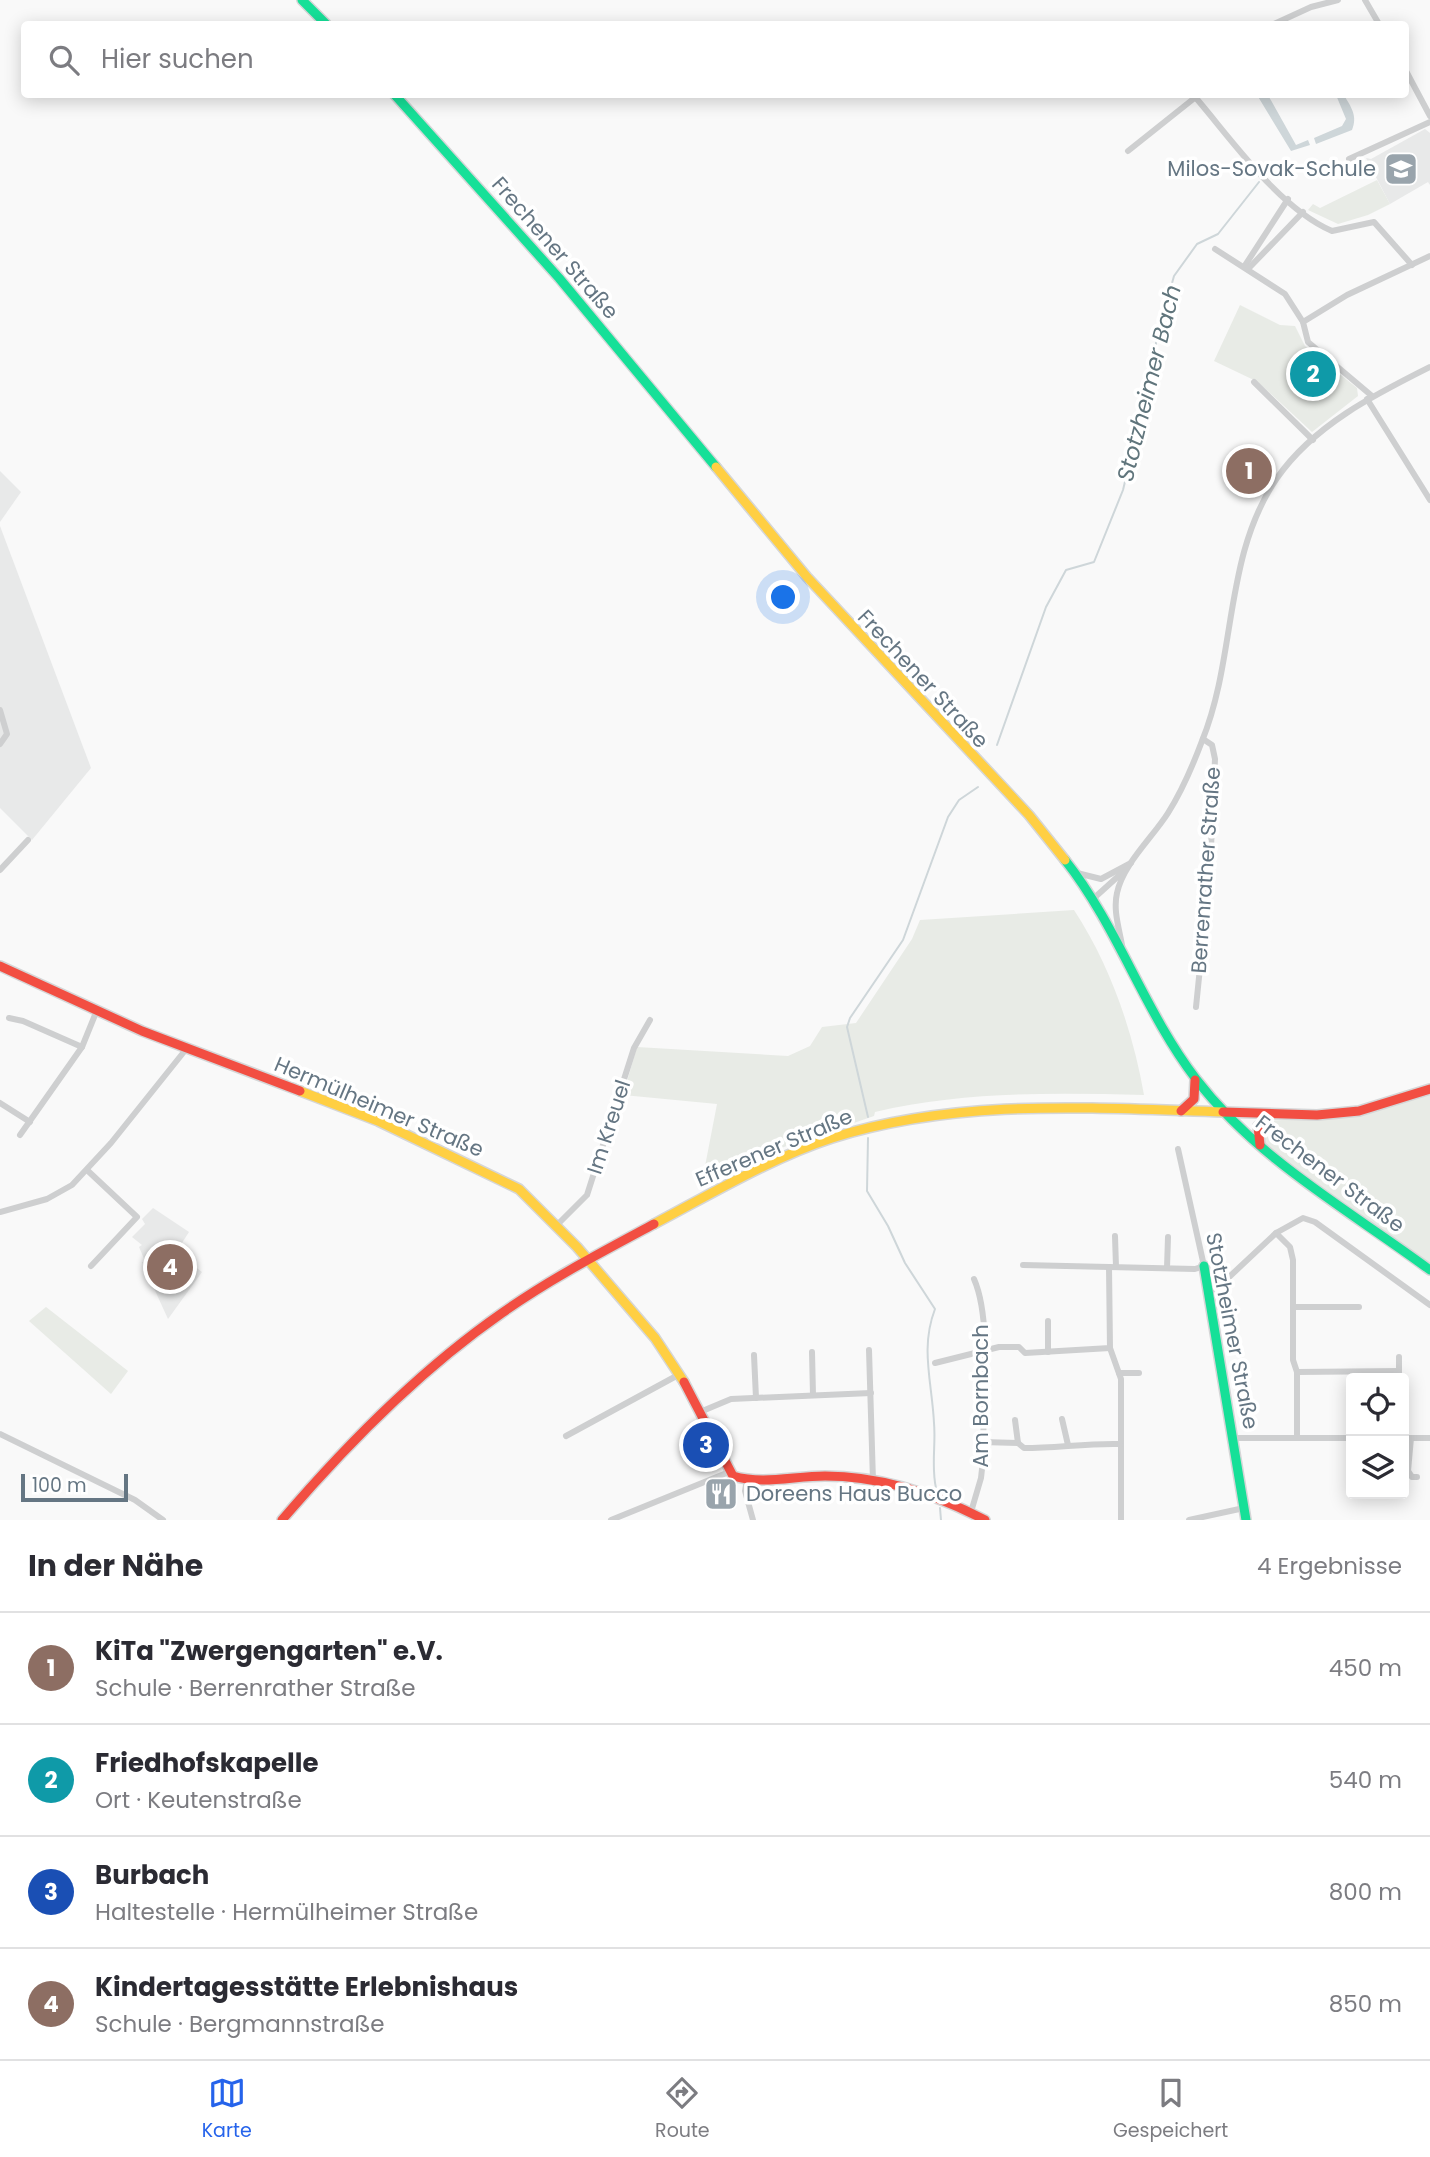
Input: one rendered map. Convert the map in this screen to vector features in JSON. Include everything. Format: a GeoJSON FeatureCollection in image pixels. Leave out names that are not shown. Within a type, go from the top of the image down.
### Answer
{"type":"FeatureCollection","features":[{"type":"Feature","properties":{"kind":"street"},"geometry":{"type":"LineString","coordinates":[[302,0],[323,21]]}},
{"type":"Feature","properties":{"kind":"street"},"geometry":{"type":"LineString","coordinates":[[1281,21],[1311,7],[1338,0]]}},
{"type":"Feature","properties":{"kind":"street"},"geometry":{"type":"LineString","coordinates":[[1365,0],[1377,21]]}},
{"type":"Feature","properties":{"kind":"street"},"geometry":{"type":"LineString","coordinates":[[1409,78],[1430,116]]}},
{"type":"Feature","properties":{"kind":"street","name":"Frechener Straße"},"geometry":{"type":"LineString","coordinates":[[398,98],[559,278],[807,578],[916,698],[1029,815],[1093,899],[1123,951],[1154,1016],[1195,1079],[1223,1112],[1312,1187],[1430,1270]]}},
{"type":"Feature","properties":{"kind":"street"},"geometry":{"type":"LineString","coordinates":[[1128,151],[1194,98]]}},
{"type":"Feature","properties":{"kind":"street"},"geometry":{"type":"LineString","coordinates":[[1199,98],[1252,167],[1303,212],[1332,230],[1374,222],[1412,265]]}},
{"type":"Feature","properties":{"kind":"street"},"geometry":{"type":"LineString","coordinates":[[1349,159],[1430,122]]}},
{"type":"Feature","properties":{"kind":"street"},"geometry":{"type":"LineString","coordinates":[[1246,268],[1288,199]]}},
{"type":"Feature","properties":{"kind":"street"},"geometry":{"type":"LineString","coordinates":[[1246,268],[1303,212]]}},
{"type":"Feature","properties":{"kind":"street"},"geometry":{"type":"LineString","coordinates":[[1215,249],[1285,294],[1303,323],[1308,342],[1370,397],[1430,500]]}},
{"type":"Feature","properties":{"kind":"street"},"geometry":{"type":"LineString","coordinates":[[1303,323],[1347,295],[1430,256]]}},
{"type":"Feature","properties":{"kind":"street","name":"Berrenrather Straße"},"geometry":{"type":"LineString","coordinates":[[1123,951],[1116,896],[1133,862],[1170,811],[1203,739],[1216,699],[1232,598],[1247,539],[1269,490],[1288,464],[1313,440],[1370,397],[1430,368]]}},
{"type":"Feature","properties":{"kind":"street"},"geometry":{"type":"LineString","coordinates":[[1254,382],[1313,440]]}},
{"type":"Feature","properties":{"kind":"street"},"geometry":{"type":"LineString","coordinates":[[0,710],[7,733],[0,744]]}},
{"type":"Feature","properties":{"kind":"street","name":"Berrenrather Straße"},"geometry":{"type":"LineString","coordinates":[[1196,1007],[1210,869],[1215,759],[1212,745],[1203,739]]}},
{"type":"Feature","properties":{"kind":"street"},"geometry":{"type":"LineString","coordinates":[[0,870],[28,840]]}},
{"type":"Feature","properties":{"kind":"street","name":"Berrenrather Straße"},"geometry":{"type":"LineString","coordinates":[[1075,872],[1101,878],[1133,862]]}},
{"type":"Feature","properties":{"kind":"street","name":"Berrenrather Straße"},"geometry":{"type":"LineString","coordinates":[[1093,899],[1133,862]]}},
{"type":"Feature","properties":{"kind":"street","name":"Hermülheimer Straße"},"geometry":{"type":"LineString","coordinates":[[0,966],[187,1048],[358,1112],[519,1189],[557,1225],[655,1338],[680,1374],[729,1472]]}},
{"type":"Feature","properties":{"kind":"street"},"geometry":{"type":"LineString","coordinates":[[20,1135],[82,1047],[97,1010]]}},
{"type":"Feature","properties":{"kind":"street"},"geometry":{"type":"LineString","coordinates":[[9,1018],[23,1021],[82,1047]]}},
{"type":"Feature","properties":{"kind":"street","name":"Im Kreuel"},"geometry":{"type":"LineString","coordinates":[[557,1225],[587,1195],[634,1048],[650,1020]]}},
{"type":"Feature","properties":{"kind":"street"},"geometry":{"type":"LineString","coordinates":[[0,1212],[47,1199],[72,1185],[187,1048]]}},
{"type":"Feature","properties":{"kind":"street"},"geometry":{"type":"LineString","coordinates":[[1181,1111],[1194,1099],[1195,1079]]}},
{"type":"Feature","properties":{"kind":"street","name":"Efferener Straße"},"geometry":{"type":"LineString","coordinates":[[282,1520],[331,1461],[452,1350],[503,1312],[587,1260],[733,1182],[829,1139],[911,1117],[1015,1107],[1272,1114],[1359,1111],[1430,1089]]}},
{"type":"Feature","properties":{"kind":"street"},"geometry":{"type":"LineString","coordinates":[[0,1103],[30,1122]]}},
{"type":"Feature","properties":{"kind":"street"},"geometry":{"type":"LineString","coordinates":[[1261,1146],[1258,1126],[1272,1114]]}},
{"type":"Feature","properties":{"kind":"street","name":"Stotzheimer Straße"},"geometry":{"type":"LineString","coordinates":[[1178,1149],[1211,1294],[1246,1520]]}},
{"type":"Feature","properties":{"kind":"street"},"geometry":{"type":"LineString","coordinates":[[87,1170],[137,1217],[91,1266]]}},
{"type":"Feature","properties":{"kind":"street"},"geometry":{"type":"LineString","coordinates":[[1211,1294],[1276,1233],[1303,1218],[1315,1222],[1430,1305]]}},
{"type":"Feature","properties":{"kind":"street"},"geometry":{"type":"LineString","coordinates":[[1276,1233],[1290,1247],[1293,1259],[1293,1367],[1297,1372],[1297,1438]]}},
{"type":"Feature","properties":{"kind":"street"},"geometry":{"type":"LineString","coordinates":[[1115,1236],[1110,1348],[1119,1373],[1121,1520]]}},
{"type":"Feature","properties":{"kind":"street"},"geometry":{"type":"LineString","coordinates":[[1167,1268],[1168,1237]]}},
{"type":"Feature","properties":{"kind":"street"},"geometry":{"type":"LineString","coordinates":[[1023,1265],[1167,1268],[1205,1266]]}},
{"type":"Feature","properties":{"kind":"street","name":"Am Bornbach"},"geometry":{"type":"LineString","coordinates":[[971,1512],[981,1478],[982,1442],[983,1350],[980,1297],[974,1279]]}},
{"type":"Feature","properties":{"kind":"street"},"geometry":{"type":"LineString","coordinates":[[1293,1307],[1359,1307]]}},
{"type":"Feature","properties":{"kind":"street"},"geometry":{"type":"LineString","coordinates":[[1048,1321],[1048,1352]]}},
{"type":"Feature","properties":{"kind":"street"},"geometry":{"type":"LineString","coordinates":[[935,1363],[983,1350],[1019,1347],[1025,1353],[1069,1353],[1074,1348],[1110,1348]]}},
{"type":"Feature","properties":{"kind":"street"},"geometry":{"type":"LineString","coordinates":[[869,1350],[873,1481]]}},
{"type":"Feature","properties":{"kind":"street"},"geometry":{"type":"LineString","coordinates":[[812,1353],[813,1395]]}},
{"type":"Feature","properties":{"kind":"street"},"geometry":{"type":"LineString","coordinates":[[754,1355],[756,1398]]}},
{"type":"Feature","properties":{"kind":"street"},"geometry":{"type":"LineString","coordinates":[[1399,1357],[1399,1373]]}},
{"type":"Feature","properties":{"kind":"street"},"geometry":{"type":"LineString","coordinates":[[1297,1372],[1346,1373]]}},
{"type":"Feature","properties":{"kind":"street"},"geometry":{"type":"LineString","coordinates":[[1119,1373],[1139,1373]]}},
{"type":"Feature","properties":{"kind":"street"},"geometry":{"type":"LineString","coordinates":[[566,1436],[680,1374]]}},
{"type":"Feature","properties":{"kind":"street"},"geometry":{"type":"LineString","coordinates":[[700,1412],[724,1401],[871,1393]]}},
{"type":"Feature","properties":{"kind":"street"},"geometry":{"type":"LineString","coordinates":[[1062,1419],[1068,1445]]}},
{"type":"Feature","properties":{"kind":"street"},"geometry":{"type":"LineString","coordinates":[[1015,1420],[1018,1443]]}},
{"type":"Feature","properties":{"kind":"street"},"geometry":{"type":"LineString","coordinates":[[0,1434],[135,1500],[163,1520]]}},
{"type":"Feature","properties":{"kind":"street"},"geometry":{"type":"LineString","coordinates":[[1235,1438],[1346,1438]]}},
{"type":"Feature","properties":{"kind":"street"},"geometry":{"type":"LineString","coordinates":[[1409,1438],[1430,1438]]}},
{"type":"Feature","properties":{"kind":"street"},"geometry":{"type":"LineString","coordinates":[[982,1442],[1018,1443],[1024,1448],[1120,1444]]}},
{"type":"Feature","properties":{"kind":"street"},"geometry":{"type":"LineString","coordinates":[[611,1520],[729,1472],[738,1479],[828,1476],[873,1481],[928,1492],[985,1520]]}},
{"type":"Feature","properties":{"kind":"street"},"geometry":{"type":"LineString","coordinates":[[1409,1472],[1412,1477],[1417,1477]]}},
{"type":"Feature","properties":{"kind":"street"},"geometry":{"type":"LineString","coordinates":[[747,1479],[745,1492],[752,1520]]}},
{"type":"Feature","properties":{"kind":"street"},"geometry":{"type":"LineString","coordinates":[[1189,1520],[1244,1508]]}},
{"type":"Feature","properties":{"kind":"shaded area"},"geometry":{"type":"Polygon","coordinates":[[[1259,98],[1270,98],[1296,145],[1308,140],[1310,145],[1291,151],[1259,98]]]}},
{"type":"Feature","properties":{"kind":"shaded area"},"geometry":{"type":"Polygon","coordinates":[[[1337,98],[1346,98],[1351,108],[1354,116],[1352,130],[1316,144],[1314,138],[1342,126],[1346,119],[1337,98]]]}},
{"type":"Feature","properties":{"kind":"shaded area","name":"Milos-Sovak-Schule"},"geometry":{"type":"Polygon","coordinates":[[[1425,129],[1430,133],[1430,185],[1428,182],[1390,204],[1366,158],[1371,159],[1425,129]]]}},
{"type":"Feature","properties":{"kind":"shaded area"},"geometry":{"type":"Polygon","coordinates":[[[1377,180],[1390,204],[1368,215],[1338,224],[1308,210],[1313,204],[1320,208],[1377,180]]]}},
{"type":"Feature","properties":{"kind":"shaded area"},"geometry":{"type":"Polygon","coordinates":[[[1240,305],[1280,325],[1295,326],[1305,346],[1357,388],[1358,396],[1312,432],[1258,382],[1214,361],[1240,305]]]}},
{"type":"Feature","properties":{"kind":"shaded area"},"geometry":{"type":"Polygon","coordinates":[[[0,471],[21,492],[0,522],[0,471]]]}},
{"type":"Feature","properties":{"kind":"shaded area"},"geometry":{"type":"Polygon","coordinates":[[[0,526],[91,768],[32,840],[0,808],[0,526]]]}},
{"type":"Feature","properties":{"kind":"shaded area"},"geometry":{"type":"Polygon","coordinates":[[[1074,910],[1099,953],[1118,999],[1127,1023],[1144,1095],[1009,1095],[908,1105],[875,1112],[874,1116],[781,1148],[701,1187],[717,1104],[623,1095],[637,1047],[788,1056],[810,1046],[822,1027],[856,1023],[912,939],[920,920],[1074,910]]]}},
{"type":"Feature","properties":{"kind":"shaded area"},"geometry":{"type":"Polygon","coordinates":[[[1430,1094],[1430,1264],[1304,1177],[1263,1141],[1262,1129],[1267,1121],[1362,1115],[1430,1094]]]}},
{"type":"Feature","properties":{"kind":"shaded area"},"geometry":{"type":"Polygon","coordinates":[[[153,1208],[189,1232],[176,1252],[202,1272],[168,1319],[142,1262],[145,1261],[139,1247],[142,1245],[132,1237],[145,1224],[142,1219],[153,1208]]]}},
{"type":"Feature","properties":{"kind":"shaded area"},"geometry":{"type":"Polygon","coordinates":[[[46,1307],[128,1371],[111,1394],[29,1321],[46,1307]]]}},
{"type":"Feature","properties":{"kind":"waterway","name":"Stotzheimer Bach"},"geometry":{"type":"LineString","coordinates":[[1263,173],[1275,166]]}},
{"type":"Feature","properties":{"kind":"waterway","name":"Stotzheimer Bach"},"geometry":{"type":"LineString","coordinates":[[997,745],[1046,607],[1066,570],[1094,562],[1123,490],[1134,444],[1134,428],[1156,370],[1156,341],[1174,276],[1197,244],[1218,234],[1259,182]]}},
{"type":"Feature","properties":{"kind":"waterway","name":"Stotzheimer Bach"},"geometry":{"type":"LineString","coordinates":[[868,1117],[847,1027],[850,1018],[903,940],[948,817],[959,800],[978,787]]}},
{"type":"Feature","properties":{"kind":"waterway","name":"Stotzheimer Bach"},"geometry":{"type":"LineString","coordinates":[[868,1138],[867,1191],[888,1226],[905,1263],[935,1309],[928,1338],[928,1365],[934,1423],[936,1488]]}},
{"type":"Feature","properties":{"kind":"waterway","name":"Stotzheimer Bach"},"geometry":{"type":"LineString","coordinates":[[940,1508],[941,1520]]}},
{"type":"Feature","properties":{"kind":"traffic: fast"},"geometry":{"type":"LineString","coordinates":[[302,0],[323,21]]}},
{"type":"Feature","properties":{"kind":"traffic: fast"},"geometry":{"type":"LineString","coordinates":[[398,98],[559,278],[716,467]]}},
{"type":"Feature","properties":{"kind":"traffic: fast"},"geometry":{"type":"LineString","coordinates":[[1065,860],[1101,913],[1161,1026],[1196,1079],[1221,1108],[1247,1135],[1276,1159],[1430,1270]]}},
{"type":"Feature","properties":{"kind":"traffic: fast"},"geometry":{"type":"LineString","coordinates":[[1204,1266],[1246,1520]]}},
{"type":"Feature","properties":{"kind":"traffic: slow"},"geometry":{"type":"LineString","coordinates":[[716,467],[807,577],[1029,815],[1065,860]]}},
{"type":"Feature","properties":{"kind":"traffic: slow"},"geometry":{"type":"LineString","coordinates":[[300,1091],[378,1121],[519,1189],[577,1247],[655,1338],[684,1382]]}},
{"type":"Feature","properties":{"kind":"traffic: slow"},"geometry":{"type":"LineString","coordinates":[[654,1224],[787,1155],[832,1138],[880,1125],[928,1116],[1026,1108],[1223,1112]]}},
{"type":"Feature","properties":{"kind":"traffic: jam"},"geometry":{"type":"LineString","coordinates":[[0,966],[142,1031],[300,1091]]}},
{"type":"Feature","properties":{"kind":"traffic: jam"},"geometry":{"type":"LineString","coordinates":[[1181,1111],[1194,1099],[1195,1080]]}},
{"type":"Feature","properties":{"kind":"traffic: jam"},"geometry":{"type":"LineString","coordinates":[[1223,1112],[1317,1115],[1359,1111],[1430,1089]]}},
{"type":"Feature","properties":{"kind":"traffic: jam"},"geometry":{"type":"LineString","coordinates":[[1260,1145],[1258,1126],[1272,1114]]}},
{"type":"Feature","properties":{"kind":"traffic: jam"},"geometry":{"type":"LineString","coordinates":[[282,1520],[386,1409],[472,1335],[576,1266],[654,1224]]}},
{"type":"Feature","properties":{"kind":"traffic: jam"},"geometry":{"type":"LineString","coordinates":[[684,1382],[733,1476],[756,1480],[825,1476],[867,1479],[908,1488],[985,1520]]}},
{"type":"Feature","properties":{"kind":"place","name":"Milos-Sovak-Schule"},"geometry":{"type":"Point","coordinates":[1401,169]}},
{"type":"Feature","properties":{"kind":"place","name":"Friedhofskapelle"},"geometry":{"type":"Point","coordinates":[1313,374]}},
{"type":"Feature","properties":{"kind":"place","name":"KiTa \"Zwergengarten\" e.V."},"geometry":{"type":"Point","coordinates":[1249,471]}},
{"type":"Feature","properties":{"kind":"place","name":"Kindertagesstätte Erlebnishaus"},"geometry":{"type":"Point","coordinates":[170,1267]}},
{"type":"Feature","properties":{"kind":"place","name":"Burbach"},"geometry":{"type":"Point","coordinates":[706,1445]}},
{"type":"Feature","properties":{"kind":"place","name":"Doreens Haus Bucco"},"geometry":{"type":"Point","coordinates":[721,1494]}}]}
